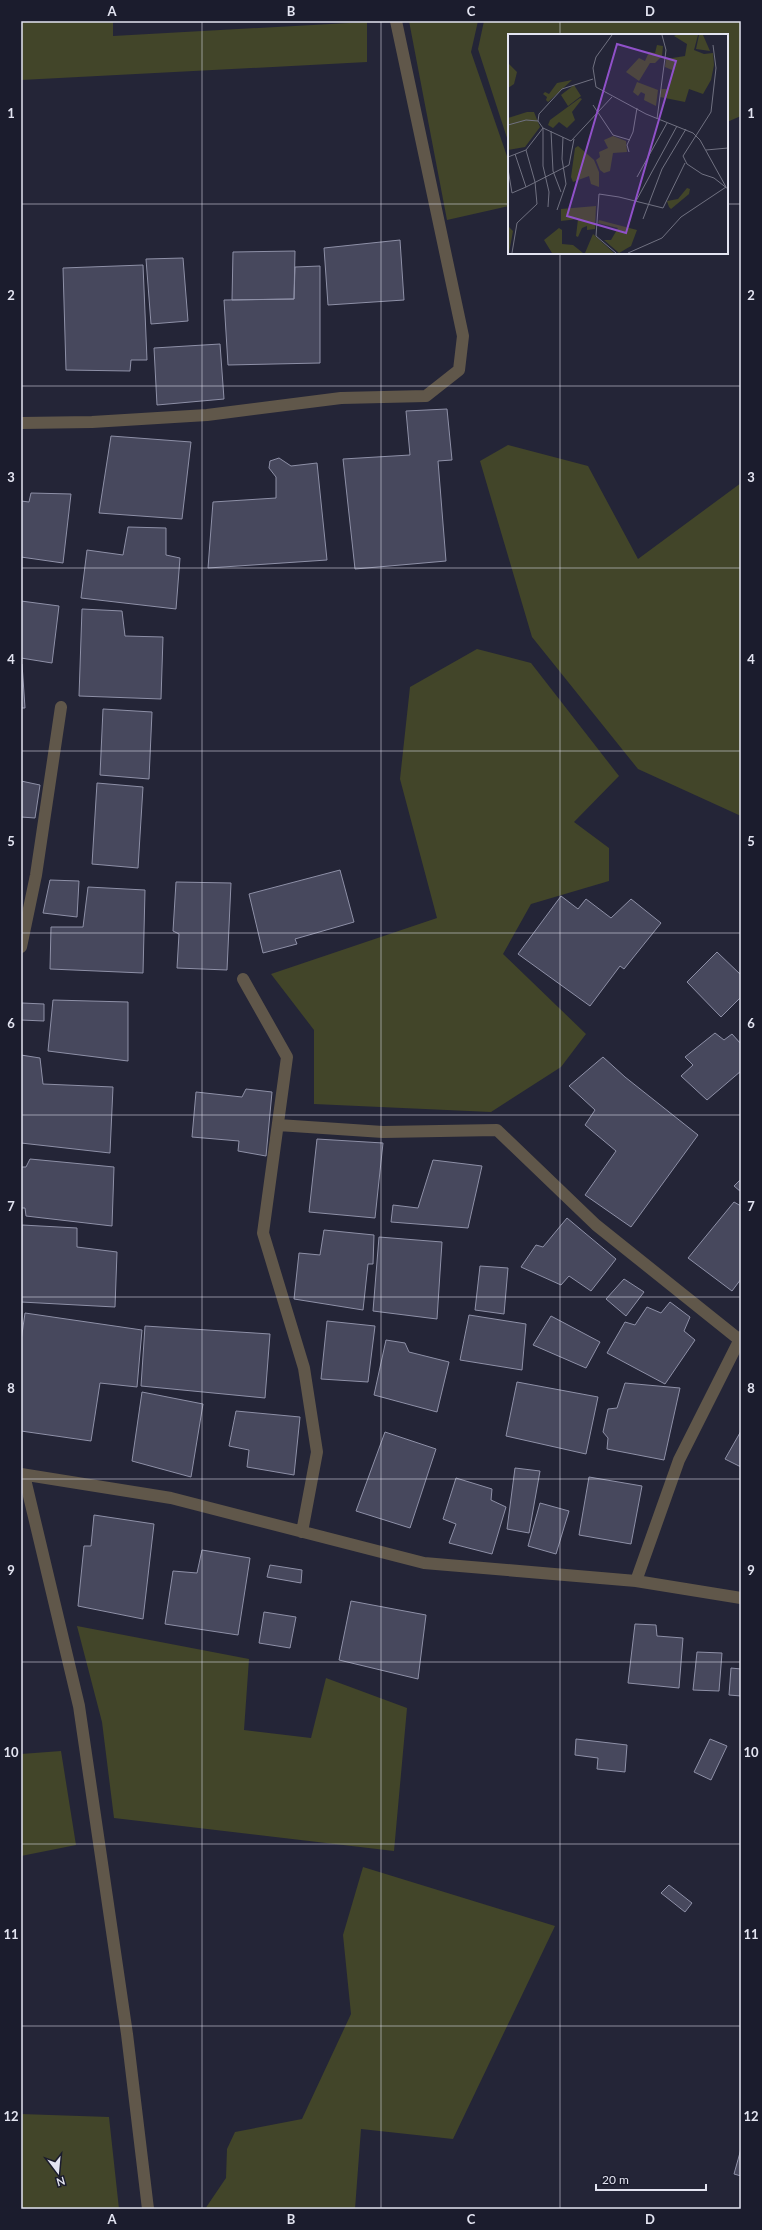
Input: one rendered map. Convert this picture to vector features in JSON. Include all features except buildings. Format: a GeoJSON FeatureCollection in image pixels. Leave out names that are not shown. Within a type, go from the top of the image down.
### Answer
{"type":"FeatureCollection","features":[{"type":"Feature","properties":{"kind":"street"},"geometry":{"type":"LineString","coordinates":[[21,423],[92,422],[207,415],[340,398],[426,396],[459,370],[463,336],[396,21]]}},
{"type":"Feature","properties":{"kind":"street"},"geometry":{"type":"LineString","coordinates":[[21,947],[36,875],[61,707]]}},
{"type":"Feature","properties":{"kind":"street"},"geometry":{"type":"LineString","coordinates":[[243,979],[287,1057],[264,1233],[304,1368],[317,1452],[302,1532]]}},
{"type":"Feature","properties":{"kind":"street"},"geometry":{"type":"LineString","coordinates":[[278,1125],[383,1132],[497,1130],[596,1225],[741,1339],[679,1460],[636,1581]]}},
{"type":"Feature","properties":{"kind":"street"},"geometry":{"type":"LineString","coordinates":[[148,2209],[127,2034],[78,1706],[22,1475],[171,1498],[424,1563],[636,1581],[741,1598]]}},
{"type":"Feature","properties":{"kind":"green space"},"geometry":{"type":"Polygon","coordinates":[[[21,21],[113,21],[113,36],[367,22],[367,62],[21,80],[21,21]]]}},
{"type":"Feature","properties":{"kind":"green space"},"geometry":{"type":"Polygon","coordinates":[[[409,21],[478,21],[471,52],[508,159],[508,206],[447,220],[409,21]]]}},
{"type":"Feature","properties":{"kind":"green space"},"geometry":{"type":"Polygon","coordinates":[[[484,21],[741,21],[741,116],[728,122],[728,34],[508,34],[508,141],[478,49],[484,21]]]}},
{"type":"Feature","properties":{"kind":"green space"},"geometry":{"type":"Polygon","coordinates":[[[508,445],[588,466],[638,559],[741,483],[741,816],[638,769],[532,637],[480,461],[508,445]]]}},
{"type":"Feature","properties":{"kind":"green space"},"geometry":{"type":"Polygon","coordinates":[[[477,649],[531,663],[619,776],[574,822],[609,848],[609,881],[531,904],[503,954],[586,1034],[561,1067],[491,1112],[314,1104],[314,1030],[271,974],[437,918],[400,779],[410,687],[477,649]]]}},
{"type":"Feature","properties":{"kind":"green space"},"geometry":{"type":"Polygon","coordinates":[[[77,1626],[249,1659],[244,1730],[311,1738],[326,1678],[407,1708],[394,1851],[114,1818],[102,1722],[77,1626]]]}},
{"type":"Feature","properties":{"kind":"green space"},"geometry":{"type":"Polygon","coordinates":[[[61,1751],[76,1845],[21,1856],[21,1754],[61,1751]]]}},
{"type":"Feature","properties":{"kind":"green space"},"geometry":{"type":"Polygon","coordinates":[[[363,1867],[555,1926],[453,2139],[361,2129],[355,2209],[205,2209],[226,2178],[227,2149],[235,2132],[302,2119],[351,2014],[343,1935],[363,1867]]]}},
{"type":"Feature","properties":{"kind":"green space"},"geometry":{"type":"Polygon","coordinates":[[[21,2114],[109,2117],[119,2209],[21,2209],[21,2114]]]}}]}
